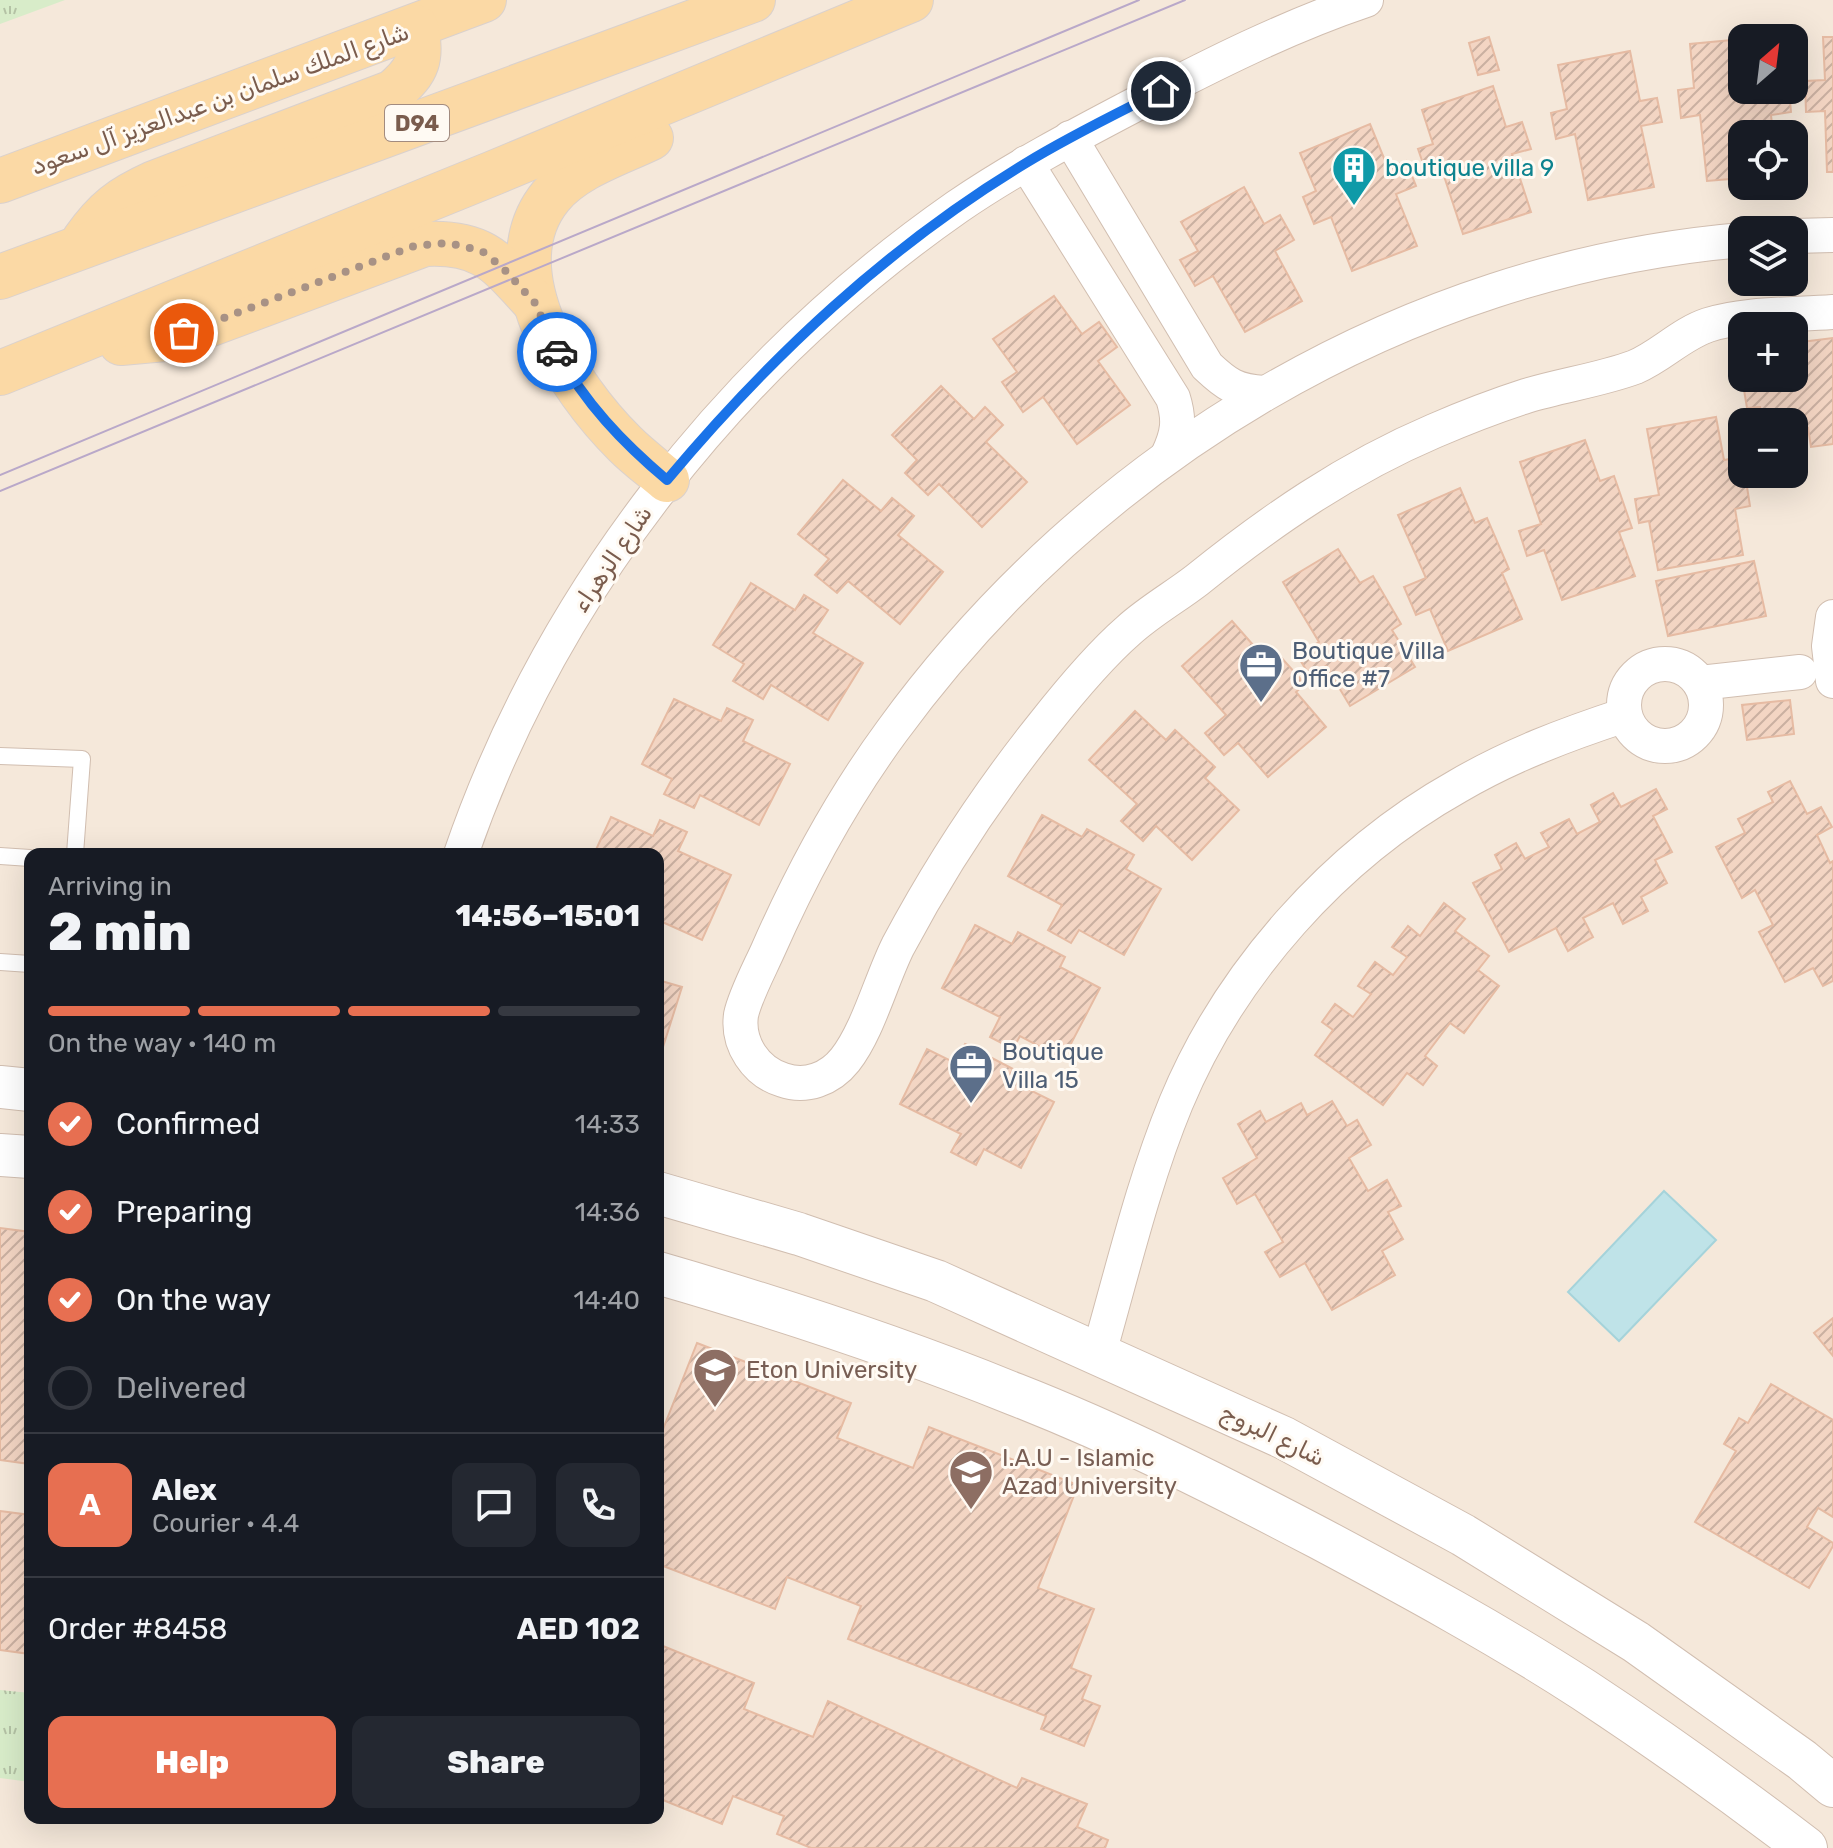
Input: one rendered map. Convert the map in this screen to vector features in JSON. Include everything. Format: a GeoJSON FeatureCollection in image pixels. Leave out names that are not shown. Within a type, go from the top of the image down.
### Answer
{"type":"FeatureCollection","features":[{"type":"Feature","properties":{"kind":"main road","name":"شارع الملك سلمان بن عبدالعزيز آل سعود"},"geometry":{"type":"LineString","coordinates":[[0,181],[484,0]]}},
{"type":"Feature","properties":{"kind":"main road","name":"D94"},"geometry":{"type":"LineString","coordinates":[[0,277],[753,0]]}},
{"type":"Feature","properties":{"kind":"main road"},"geometry":{"type":"LineString","coordinates":[[0,373],[911,0]]}},
{"type":"Feature","properties":{"kind":"main road"},"geometry":{"type":"LineString","coordinates":[[81,246],[100,218],[124,197],[393,92],[412,75],[421,52],[416,27]]}},
{"type":"Feature","properties":{"kind":"main road"},"geometry":{"type":"LineString","coordinates":[[667,480],[624,444],[588,401],[558,354],[535,303],[527,272],[527,256],[534,224],[551,196],[576,174],[699,112],[738,71]]}},
{"type":"Feature","properties":{"kind":"main road"},"geometry":{"type":"LineString","coordinates":[[86,340],[125,344],[165,339],[425,244],[448,243],[482,251],[502,267],[535,303]]}},
{"type":"Feature","properties":{"kind":"street","name":"شارع الزهراء"},"geometry":{"type":"LineString","coordinates":[[463,848],[499,758],[535,685],[618,546],[667,480],[773,360],[832,305],[894,254],[1026,163],[1208,66],[1280,33],[1366,0]]}},
{"type":"Feature","properties":{"kind":"street"},"geometry":{"type":"LineString","coordinates":[[1070,138],[1207,366],[1223,382],[1243,392],[1264,393]]}},
{"type":"Feature","properties":{"kind":"street"},"geometry":{"type":"LineString","coordinates":[[1026,163],[1173,398],[1179,417],[1177,436],[1168,455]]}},
{"type":"Feature","properties":{"kind":"street"},"geometry":{"type":"LineString","coordinates":[[1808,236],[1833,235]]}},
{"type":"Feature","properties":{"kind":"street"},"geometry":{"type":"LineString","coordinates":[[1728,242],[1644,254],[1565,271],[1410,321],[1264,393],[1168,455],[1113,496],[1006,595],[923,689],[851,791],[790,901],[741,1016],[743,1041],[754,1063],[773,1078],[797,1084],[821,1080],[841,1066],[854,1045],[895,953],[943,865],[999,781],[1061,702],[1130,629],[1256,533],[1345,475],[1432,432],[1523,397],[1637,366],[1689,333],[1708,325],[1729,320],[1833,312]]}},
{"type":"Feature","properties":{"kind":"street"},"geometry":{"type":"LineString","coordinates":[[1833,617],[1829,646],[1833,681]]}},
{"type":"Feature","properties":{"kind":"street"},"geometry":{"type":"LineString","coordinates":[[1663,663],[1677,665],[1690,672],[1706,696],[1707,710],[1702,724],[1682,743],[1654,745],[1631,729],[1625,715],[1624,701],[1636,675],[1663,663]]}},
{"type":"Feature","properties":{"kind":"street"},"geometry":{"type":"LineString","coordinates":[[1700,683],[1800,672]]}},
{"type":"Feature","properties":{"kind":"street"},"geometry":{"type":"LineString","coordinates":[[1099,1353],[1155,1158],[1177,1101],[1204,1046],[1235,994],[1272,945],[1313,899],[1357,857],[1456,786],[1567,734],[1625,715]]}},
{"type":"Feature","properties":{"kind":"street"},"geometry":{"type":"LineString","coordinates":[[0,1087],[24,1089]]}},
{"type":"Feature","properties":{"kind":"street"},"geometry":{"type":"LineString","coordinates":[[0,1155],[24,1157]]}},
{"type":"Feature","properties":{"kind":"street","name":"شارع البروج"},"geometry":{"type":"LineString","coordinates":[[664,1195],[799,1234],[936,1281],[1284,1438],[1463,1535],[1636,1642],[1802,1760],[1833,1786]]}},
{"type":"Feature","properties":{"kind":"street"},"geometry":{"type":"LineString","coordinates":[[664,1275],[764,1304],[905,1352],[1017,1395],[1236,1494],[1447,1608],[1582,1689],[1712,1777],[1806,1848]]}},
{"type":"Feature","properties":{"kind":"lane"},"geometry":{"type":"LineString","coordinates":[[0,756],[82,759],[75,848]]}},
{"type":"Feature","properties":{"kind":"lane"},"geometry":{"type":"LineString","coordinates":[[0,856],[24,858]]}},
{"type":"Feature","properties":{"kind":"lane"},"geometry":{"type":"LineString","coordinates":[[0,962],[24,964]]}},
{"type":"Feature","properties":{"kind":"shaded area"},"geometry":{"type":"Polygon","coordinates":[[[0,0],[1833,0],[1833,1848],[0,1848],[0,0]]]}},
{"type":"Feature","properties":{"kind":"green space"},"geometry":{"type":"Polygon","coordinates":[[[0,0],[65,0],[0,24],[0,0]]]}},
{"type":"Feature","properties":{"kind":"green space"},"geometry":{"type":"Polygon","coordinates":[[[0,1690],[24,1692],[24,1781],[0,1778],[0,1690]]]}},
{"type":"Feature","properties":{"kind":"water"},"geometry":{"type":"Polygon","coordinates":[[[1664,1191],[1716,1240],[1619,1341],[1568,1292],[1664,1191]]]}},
{"type":"Feature","properties":{"kind":"building"},"geometry":{"type":"Polygon","coordinates":[[[1489,37],[1499,70],[1478,75],[1469,43],[1489,37]]]}},
{"type":"Feature","properties":{"kind":"building"},"geometry":{"type":"Polygon","coordinates":[[[1823,37],[1833,37],[1833,172],[1827,172],[1825,111],[1806,112],[1808,81],[1825,80],[1823,37]]]}},
{"type":"Feature","properties":{"kind":"building"},"geometry":{"type":"Polygon","coordinates":[[[1728,40],[1728,104],[1790,104],[1791,112],[1771,115],[1772,120],[1728,120],[1728,179],[1707,181],[1700,115],[1681,118],[1678,90],[1694,88],[1690,44],[1728,40]]]}},
{"type":"Feature","properties":{"kind":"building"},"geometry":{"type":"Polygon","coordinates":[[[1630,51],[1640,101],[1657,98],[1662,122],[1641,126],[1654,187],[1588,200],[1575,134],[1556,139],[1551,113],[1567,109],[1558,65],[1630,51]]]}},
{"type":"Feature","properties":{"kind":"building"},"geometry":{"type":"Polygon","coordinates":[[[1493,86],[1506,127],[1522,122],[1531,149],[1512,154],[1531,212],[1463,234],[1442,170],[1427,175],[1418,149],[1433,144],[1422,110],[1493,86]]]}},
{"type":"Feature","properties":{"kind":"building","name":"boutique villa 9"},"geometry":{"type":"Polygon","coordinates":[[[1370,124],[1388,168],[1406,161],[1416,186],[1396,194],[1417,246],[1352,271],[1331,217],[1314,224],[1303,197],[1316,191],[1300,153],[1370,124]]]}},
{"type":"Feature","properties":{"kind":"building"},"geometry":{"type":"Polygon","coordinates":[[[1244,187],[1264,224],[1280,215],[1294,240],[1275,251],[1302,301],[1245,332],[1213,276],[1195,286],[1180,260],[1198,251],[1181,222],[1244,187]]]}},
{"type":"Feature","properties":{"kind":"building"},"geometry":{"type":"Polygon","coordinates":[[[1054,296],[1082,334],[1099,322],[1117,347],[1098,361],[1130,405],[1077,444],[1043,397],[1023,412],[1002,382],[1017,372],[993,339],[1054,296]]]}},
{"type":"Feature","properties":{"kind":"building"},"geometry":{"type":"Polygon","coordinates":[[[1833,338],[1833,444],[1811,447],[1808,408],[1747,408],[1744,392],[1808,392],[1808,341],[1833,338]]]}},
{"type":"Feature","properties":{"kind":"building"},"geometry":{"type":"Polygon","coordinates":[[[941,386],[974,419],[985,407],[1003,425],[986,442],[1027,482],[982,527],[939,484],[928,495],[905,473],[917,460],[892,435],[941,386]]]}},
{"type":"Feature","properties":{"kind":"building"},"geometry":{"type":"Polygon","coordinates":[[[1716,417],[1724,460],[1728,459],[1728,488],[1747,488],[1750,506],[1735,509],[1743,555],[1658,570],[1649,521],[1639,523],[1635,499],[1659,495],[1647,429],[1716,417]]]}},
{"type":"Feature","properties":{"kind":"building"},"geometry":{"type":"Polygon","coordinates":[[[1585,440],[1600,481],[1614,476],[1632,528],[1619,532],[1635,576],[1562,600],[1544,550],[1527,556],[1519,531],[1541,524],[1520,462],[1585,440]]]}},
{"type":"Feature","properties":{"kind":"building"},"geometry":{"type":"Polygon","coordinates":[[[843,480],[881,511],[892,498],[914,516],[898,535],[943,572],[900,624],[848,581],[837,593],[815,575],[829,559],[798,534],[843,480]]]}},
{"type":"Feature","properties":{"kind":"building"},"geometry":{"type":"Polygon","coordinates":[[[1460,488],[1475,523],[1487,518],[1509,569],[1502,573],[1522,619],[1448,651],[1430,609],[1416,615],[1404,587],[1426,578],[1398,515],[1460,488]]]}},
{"type":"Feature","properties":{"kind":"building"},"geometry":{"type":"Polygon","coordinates":[[[1338,549],[1360,583],[1373,576],[1401,624],[1392,630],[1415,667],[1350,706],[1326,666],[1310,676],[1297,655],[1319,642],[1283,582],[1338,549]]]}},
{"type":"Feature","properties":{"kind":"building"},"geometry":{"type":"Polygon","coordinates":[[[1754,561],[1766,616],[1668,636],[1656,581],[1754,561]]]}},
{"type":"Feature","properties":{"kind":"building"},"geometry":{"type":"Polygon","coordinates":[[[751,583],[795,610],[804,595],[828,610],[813,633],[863,663],[828,720],[771,685],[763,699],[733,681],[744,664],[713,645],[751,583]]]}},
{"type":"Feature","properties":{"kind":"building","name":"Boutique Villa Office #7"},"geometry":{"type":"Polygon","coordinates":[[[1232,621],[1261,654],[1271,646],[1305,684],[1296,692],[1326,727],[1268,777],[1238,743],[1224,755],[1205,733],[1226,715],[1182,666],[1232,621]]]}},
{"type":"Feature","properties":{"kind":"building"},"geometry":{"type":"Polygon","coordinates":[[[674,699],[721,721],[727,708],[753,720],[743,741],[790,764],[759,825],[700,795],[694,808],[664,794],[672,779],[642,764],[674,699]]]}},
{"type":"Feature","properties":{"kind":"building"},"geometry":{"type":"Polygon","coordinates":[[[1790,700],[1794,734],[1747,740],[1742,705],[1790,700]]]}},
{"type":"Feature","properties":{"kind":"building"},"geometry":{"type":"Polygon","coordinates":[[[1135,711],[1166,740],[1175,730],[1215,767],[1205,778],[1239,810],[1192,860],[1156,826],[1143,841],[1121,821],[1137,804],[1089,760],[1135,711]]]}},
{"type":"Feature","properties":{"kind":"building"},"geometry":{"type":"Polygon","coordinates":[[[1790,781],[1807,814],[1821,807],[1832,827],[1817,835],[1830,863],[1833,861],[1833,981],[1823,986],[1813,968],[1785,982],[1759,932],[1773,925],[1755,890],[1742,898],[1716,847],[1745,833],[1738,819],[1773,802],[1768,792],[1790,781]]]}},
{"type":"Feature","properties":{"kind":"building"},"geometry":{"type":"Polygon","coordinates":[[[1656,789],[1667,809],[1653,816],[1672,852],[1655,860],[1667,883],[1641,897],[1648,911],[1623,924],[1613,903],[1583,918],[1593,937],[1568,951],[1556,928],[1509,952],[1473,883],[1502,869],[1495,855],[1516,843],[1525,859],[1549,847],[1541,833],[1569,819],[1577,834],[1600,822],[1591,805],[1613,793],[1621,807],[1656,789]]]}},
{"type":"Feature","properties":{"kind":"building"},"geometry":{"type":"Polygon","coordinates":[[[1042,815],[1082,837],[1087,829],[1134,855],[1126,869],[1161,889],[1124,955],[1079,930],[1071,943],[1048,930],[1062,905],[1008,876],[1042,815]]]}},
{"type":"Feature","properties":{"kind":"building"},"geometry":{"type":"Polygon","coordinates":[[[611,817],[653,836],[660,820],[687,832],[678,851],[731,875],[702,940],[664,923],[664,848],[597,848],[611,817]]]}},
{"type":"Feature","properties":{"kind":"building"},"geometry":{"type":"Polygon","coordinates":[[[1444,903],[1465,919],[1455,931],[1489,956],[1478,970],[1499,986],[1464,1033],[1450,1023],[1425,1056],[1437,1066],[1423,1085],[1407,1073],[1383,1105],[1315,1055],[1333,1030],[1322,1022],[1335,1004],[1353,1017],[1371,994],[1358,986],[1375,962],[1393,975],[1407,957],[1392,947],[1408,926],[1420,936],[1444,903]]]}},
{"type":"Feature","properties":{"kind":"building"},"geometry":{"type":"Polygon","coordinates":[[[975,925],[1012,944],[1018,932],[1065,957],[1060,967],[1100,988],[1063,1059],[1020,1036],[1013,1049],[990,1037],[1000,1017],[942,988],[975,925]]]}},
{"type":"Feature","properties":{"kind":"building"},"geometry":{"type":"Polygon","coordinates":[[[664,982],[682,987],[664,1044],[664,982]]]}},
{"type":"Feature","properties":{"kind":"building"},"geometry":{"type":"Polygon","coordinates":[[[965,1044],[1013,1069],[1008,1079],[1054,1102],[1021,1168],[984,1149],[976,1165],[951,1152],[961,1134],[900,1104],[927,1049],[955,1063],[965,1044]]]}},
{"type":"Feature","properties":{"kind":"building"},"geometry":{"type":"Polygon","coordinates":[[[1332,1101],[1347,1126],[1357,1120],[1371,1145],[1349,1158],[1368,1191],[1387,1180],[1401,1206],[1388,1212],[1403,1239],[1382,1251],[1395,1275],[1332,1310],[1305,1263],[1280,1277],[1265,1252],[1283,1242],[1255,1194],[1237,1204],[1223,1178],[1257,1158],[1238,1124],[1260,1111],[1266,1122],[1301,1103],[1307,1115],[1332,1101]]]}},
{"type":"Feature","properties":{"kind":"building"},"geometry":{"type":"Polygon","coordinates":[[[0,1228],[24,1231],[24,1463],[0,1460],[0,1228]]]}},
{"type":"Feature","properties":{"kind":"building"},"geometry":{"type":"Polygon","coordinates":[[[1833,1318],[1833,1356],[1814,1333],[1833,1318]]]}},
{"type":"Feature","properties":{"kind":"building"},"geometry":{"type":"Polygon","coordinates":[[[697,1343],[851,1403],[837,1438],[913,1468],[929,1427],[1078,1485],[1038,1588],[1094,1609],[1071,1668],[1091,1676],[1082,1699],[1100,1706],[1084,1746],[1041,1729],[1046,1716],[848,1639],[861,1606],[787,1577],[775,1609],[664,1566],[664,1427],[697,1343]]]}},
{"type":"Feature","properties":{"kind":"building"},"geometry":{"type":"Polygon","coordinates":[[[1771,1384],[1833,1420],[1833,1517],[1818,1508],[1807,1527],[1833,1543],[1833,1546],[1809,1588],[1695,1522],[1736,1451],[1724,1444],[1739,1418],[1748,1423],[1771,1384]]]}},
{"type":"Feature","properties":{"kind":"building"},"geometry":{"type":"Polygon","coordinates":[[[0,1511],[24,1514],[24,1653],[0,1650],[0,1511]]]}},
{"type":"Feature","properties":{"kind":"building"},"geometry":{"type":"Polygon","coordinates":[[[664,1646],[754,1683],[744,1709],[813,1737],[828,1701],[1017,1788],[1022,1778],[1087,1804],[1077,1827],[1108,1840],[1105,1848],[811,1848],[777,1834],[784,1816],[733,1796],[722,1824],[664,1800],[664,1646]]]}},
{"type":"Feature","properties":{"kind":"tram line"},"geometry":{"type":"LineString","coordinates":[[0,475],[1139,0]]}},
{"type":"Feature","properties":{"kind":"tram line"},"geometry":{"type":"LineString","coordinates":[[0,491],[1185,0]]}},
{"type":"Feature","properties":{"kind":"way so far"},"geometry":{"type":"LineString","coordinates":[[184,333],[414,246],[448,243],[482,251],[502,267],[535,303],[557,352]]}},
{"type":"Feature","properties":{"kind":"place","name":"boutique villa 9"},"geometry":{"type":"Point","coordinates":[1354,207]}},
{"type":"Feature","properties":{"kind":"place","name":"Boutique Villa Office #7"},"geometry":{"type":"Point","coordinates":[1261,704]}},
{"type":"Feature","properties":{"kind":"place","name":"Boutique Villa 15"},"geometry":{"type":"Point","coordinates":[971,1105]}},
{"type":"Feature","properties":{"kind":"place","name":"Eton University"},"geometry":{"type":"Point","coordinates":[715,1409]}},
{"type":"Feature","properties":{"kind":"place","name":"I.A.U - Islamic Azad University"},"geometry":{"type":"Point","coordinates":[971,1511]}},
{"type":"Feature","properties":{"kind":"route"},"geometry":{"type":"LineString","coordinates":[[557,352],[588,401],[624,444],[667,480],[773,360],[832,305],[894,254],[1026,163],[1161,91]]}}]}
